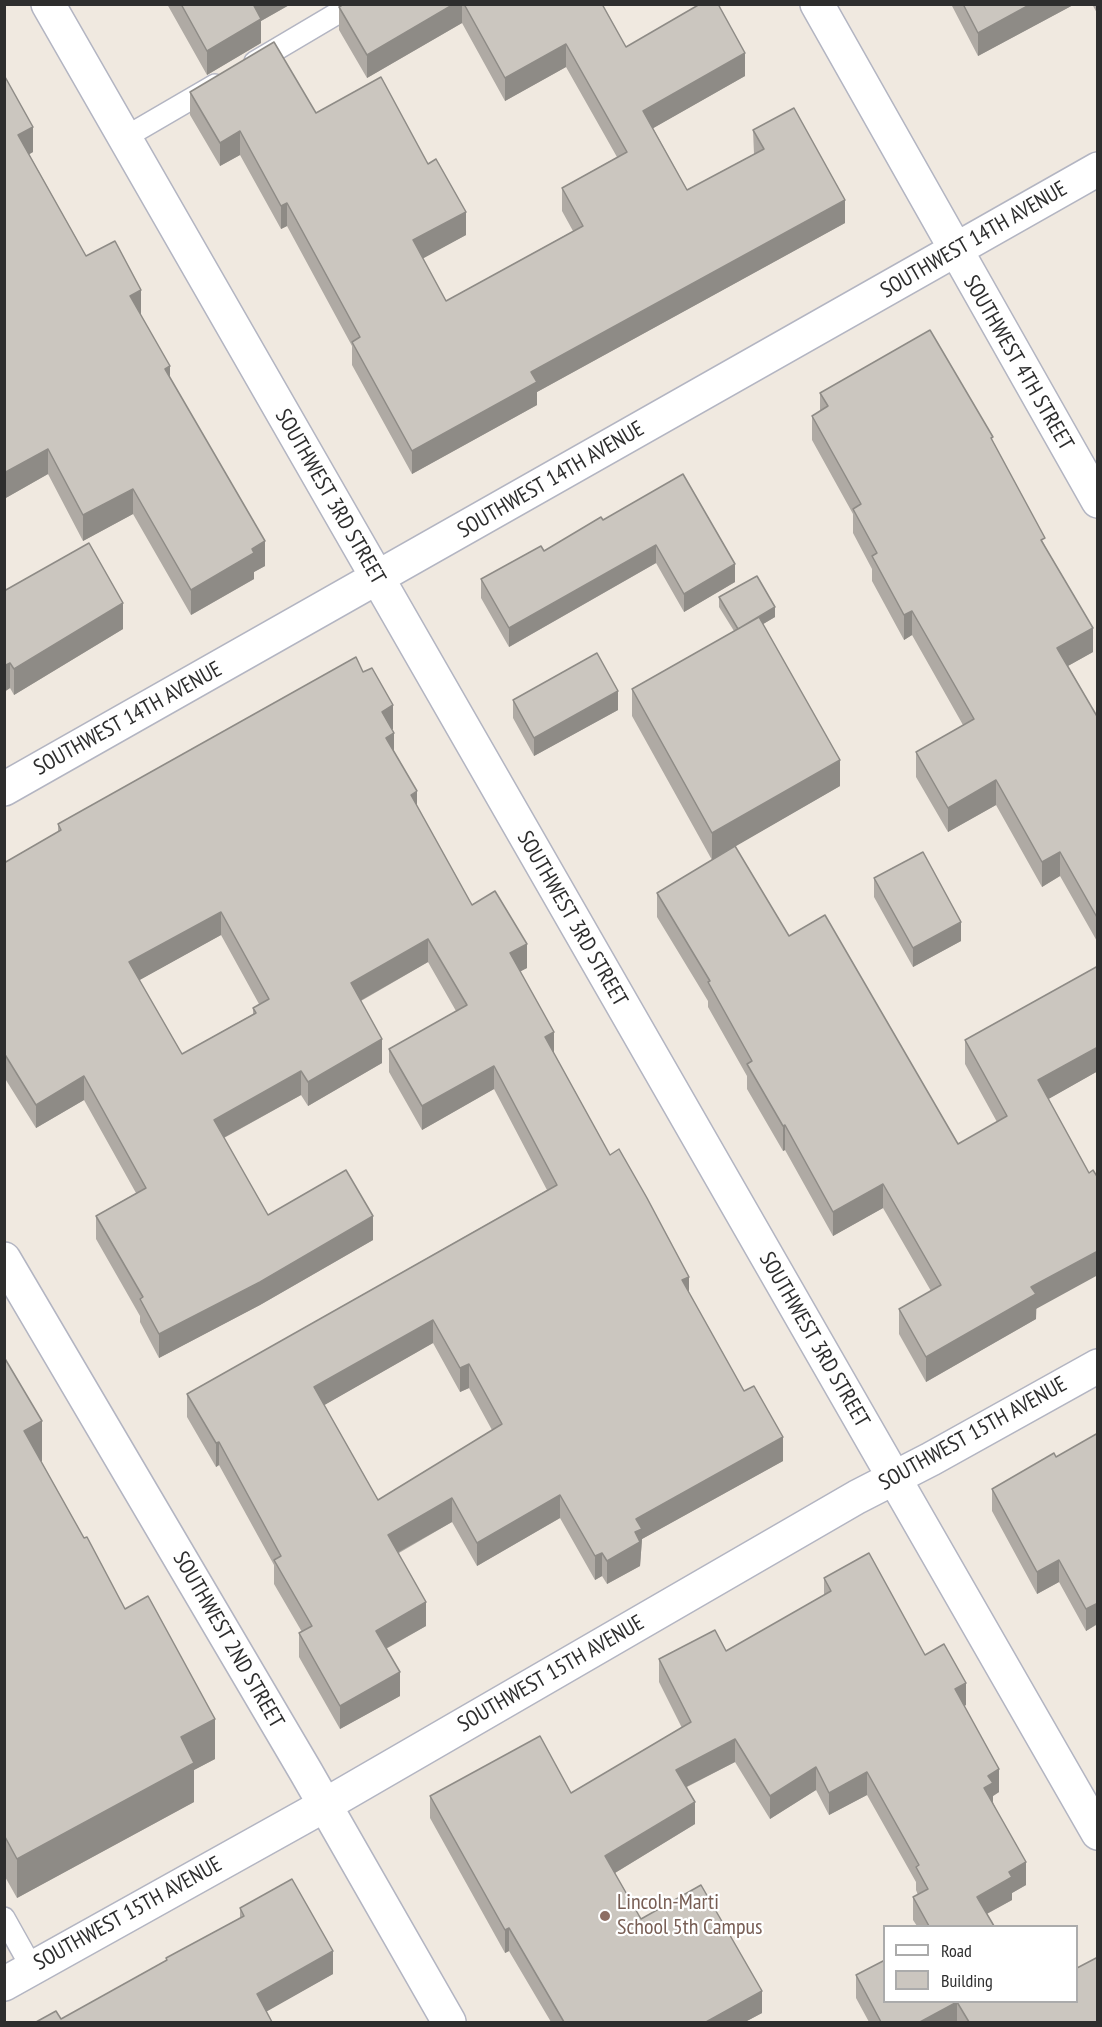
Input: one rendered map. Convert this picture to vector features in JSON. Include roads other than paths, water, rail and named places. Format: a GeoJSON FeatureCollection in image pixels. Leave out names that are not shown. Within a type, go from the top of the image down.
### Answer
{"type":"FeatureCollection","features":[{"type":"Feature","properties":{"kind":"street","name":"SOUTHWEST 3RD STREET"},"geometry":{"type":"LineString","coordinates":[[48,4],[1098,1833]]}},
{"type":"Feature","properties":{"kind":"street","name":"SOUTHWEST 4TH STREET"},"geometry":{"type":"LineString","coordinates":[[817,4],[954,251],[1098,501]]}},
{"type":"Feature","properties":{"kind":"street","name":"SOUTHWEST 14TH AVENUE"},"geometry":{"type":"LineString","coordinates":[[4,789],[1098,169]]}},
{"type":"Feature","properties":{"kind":"street","name":"SOUTHWEST 2ND STREET"},"geometry":{"type":"LineString","coordinates":[[4,1259],[325,1805],[449,2022]]}},
{"type":"Feature","properties":{"kind":"street","name":"SOUTHWEST 15TH AVENUE"},"geometry":{"type":"LineString","coordinates":[[18,1976],[325,1805],[893,1478],[1098,1366]]}},
{"type":"Feature","properties":{"kind":"lane"},"geometry":{"type":"LineString","coordinates":[[124,138],[353,4]]}},
{"type":"Feature","properties":{"kind":"lane"},"geometry":{"type":"LineString","coordinates":[[4,1918],[18,1976]]}},
{"type":"Feature","properties":{"kind":"place","name":"Lincoln-Marti School 5th Campus"},"geometry":{"type":"Point","coordinates":[605,1916]}}]}
